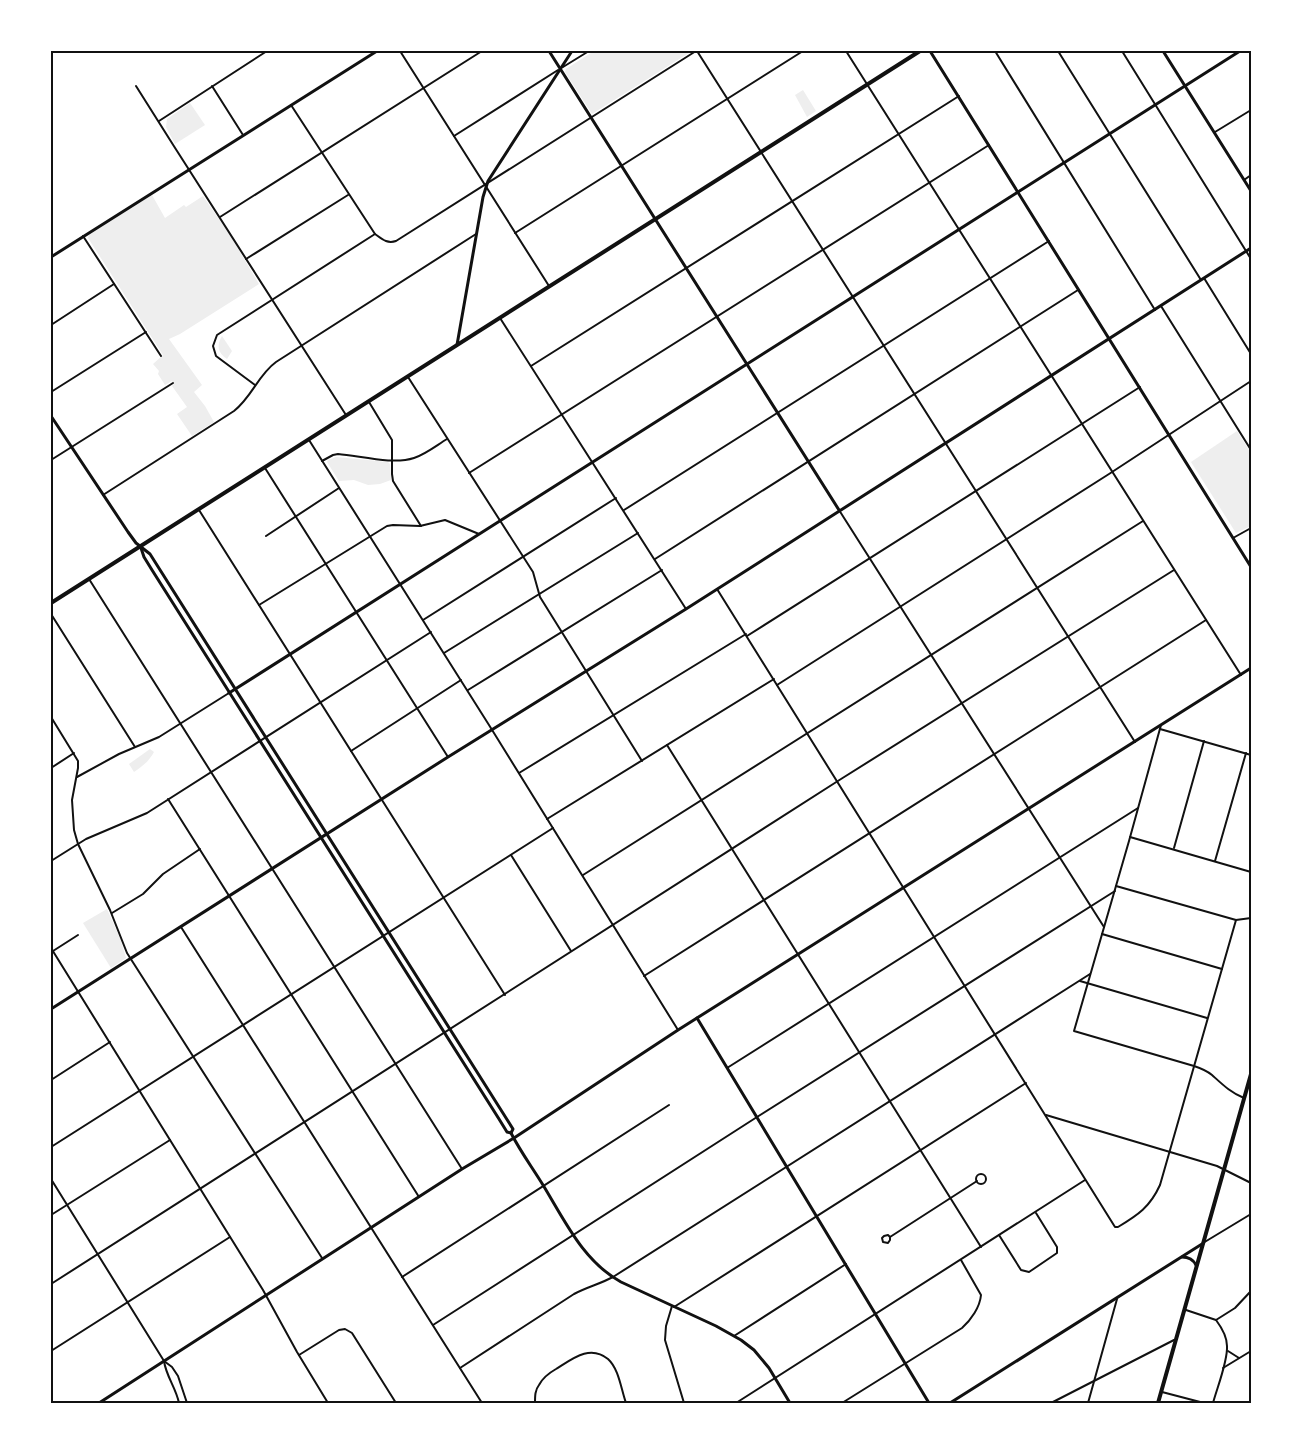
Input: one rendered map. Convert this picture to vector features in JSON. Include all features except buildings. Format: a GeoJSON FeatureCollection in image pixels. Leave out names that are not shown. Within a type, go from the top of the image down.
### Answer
{"type":"FeatureCollection","features":[{"type":"Feature","properties":{"kind":"main road"},"geometry":{"type":"LineString","coordinates":[[51,603],[920,51]]}},
{"type":"Feature","properties":{"kind":"main road"},"geometry":{"type":"LineString","coordinates":[[1158,1403],[1251,1074]]}},
{"type":"Feature","properties":{"kind":"street"},"geometry":{"type":"LineString","coordinates":[[158,122],[267,51]]}},
{"type":"Feature","properties":{"kind":"street"},"geometry":{"type":"LineString","coordinates":[[51,257],[377,51]]}},
{"type":"Feature","properties":{"kind":"street"},"geometry":{"type":"LineString","coordinates":[[400,51],[549,286]]}},
{"type":"Feature","properties":{"kind":"street"},"geometry":{"type":"LineString","coordinates":[[220,217],[482,51]]}},
{"type":"Feature","properties":{"kind":"street"},"geometry":{"type":"LineString","coordinates":[[549,51],[1104,927]]}},
{"type":"Feature","properties":{"kind":"street"},"geometry":{"type":"LineString","coordinates":[[457,345],[486,185],[572,51]]}},
{"type":"Feature","properties":{"kind":"street"},"geometry":{"type":"LineString","coordinates":[[454,136],[589,51]]}},
{"type":"Feature","properties":{"kind":"street"},"geometry":{"type":"LineString","coordinates":[[291,105],[375,234],[390,242],[396,241],[486,185],[696,51],[1135,742]]}},
{"type":"Feature","properties":{"kind":"street"},"geometry":{"type":"LineString","coordinates":[[515,233],[803,51]]}},
{"type":"Feature","properties":{"kind":"street"},"geometry":{"type":"LineString","coordinates":[[846,51],[1241,675]]}},
{"type":"Feature","properties":{"kind":"street"},"geometry":{"type":"LineString","coordinates":[[930,51],[1251,567]]}},
{"type":"Feature","properties":{"kind":"street"},"geometry":{"type":"LineString","coordinates":[[994,51],[1155,310]]}},
{"type":"Feature","properties":{"kind":"street"},"geometry":{"type":"LineString","coordinates":[[1058,51],[1251,354]]}},
{"type":"Feature","properties":{"kind":"street"},"geometry":{"type":"LineString","coordinates":[[1122,51],[1251,259]]}},
{"type":"Feature","properties":{"kind":"street"},"geometry":{"type":"LineString","coordinates":[[1163,51],[1251,191]]}},
{"type":"Feature","properties":{"kind":"street"},"geometry":{"type":"LineString","coordinates":[[76,777],[181,724],[1238,52]]}},
{"type":"Feature","properties":{"kind":"street"},"geometry":{"type":"LineString","coordinates":[[136,86],[346,416]]}},
{"type":"Feature","properties":{"kind":"street"},"geometry":{"type":"LineString","coordinates":[[212,86],[243,135]]}},
{"type":"Feature","properties":{"kind":"street"},"geometry":{"type":"LineString","coordinates":[[531,366],[959,96]]}},
{"type":"Feature","properties":{"kind":"street"},"geometry":{"type":"LineString","coordinates":[[1215,133],[1251,110]]}},
{"type":"Feature","properties":{"kind":"street"},"geometry":{"type":"LineString","coordinates":[[469,473],[989,145]]}},
{"type":"Feature","properties":{"kind":"street"},"geometry":{"type":"LineString","coordinates":[[1244,180],[1251,175]]}},
{"type":"Feature","properties":{"kind":"street"},"geometry":{"type":"LineString","coordinates":[[246,259],[348,195]]}},
{"type":"Feature","properties":{"kind":"street"},"geometry":{"type":"LineString","coordinates":[[103,495],[234,411],[272,365],[477,233]]}},
{"type":"Feature","properties":{"kind":"street"},"geometry":{"type":"LineString","coordinates":[[255,386],[217,357],[213,343],[219,333],[375,234]]}},
{"type":"Feature","properties":{"kind":"street"},"geometry":{"type":"LineString","coordinates":[[83,236],[161,356]]}},
{"type":"Feature","properties":{"kind":"street"},"geometry":{"type":"LineString","coordinates":[[624,510],[1049,241]]}},
{"type":"Feature","properties":{"kind":"street"},"geometry":{"type":"LineString","coordinates":[[51,1009],[492,729],[686,609],[1251,248]]}},
{"type":"Feature","properties":{"kind":"street"},"geometry":{"type":"LineString","coordinates":[[51,325],[115,284]]}},
{"type":"Feature","properties":{"kind":"street"},"geometry":{"type":"LineString","coordinates":[[655,559],[1079,290]]}},
{"type":"Feature","properties":{"kind":"street"},"geometry":{"type":"LineString","coordinates":[[1161,306],[1251,450]]}},
{"type":"Feature","properties":{"kind":"street"},"geometry":{"type":"LineString","coordinates":[[500,318],[686,609]]}},
{"type":"Feature","properties":{"kind":"street"},"geometry":{"type":"LineString","coordinates":[[51,392],[146,332]]}},
{"type":"Feature","properties":{"kind":"street"},"geometry":{"type":"LineString","coordinates":[[408,377],[523,556],[534,575],[539,595],[642,761]]}},
{"type":"Feature","properties":{"kind":"street"},"geometry":{"type":"LineString","coordinates":[[777,685],[1251,381]]}},
{"type":"Feature","properties":{"kind":"street"},"geometry":{"type":"LineString","coordinates":[[51,460],[173,383]]}},
{"type":"Feature","properties":{"kind":"street"},"geometry":{"type":"LineString","coordinates":[[519,773],[870,558],[1140,387]]}},
{"type":"Feature","properties":{"kind":"street"},"geometry":{"type":"LineString","coordinates":[[369,402],[392,440],[393,481],[421,526]]}},
{"type":"Feature","properties":{"kind":"street"},"geometry":{"type":"LineString","coordinates":[[51,416],[132,537],[150,554],[513,1129],[511,1133]]}},
{"type":"Feature","properties":{"kind":"street"},"geometry":{"type":"LineString","coordinates":[[322,461],[338,454],[392,460],[414,458],[447,438]]}},
{"type":"Feature","properties":{"kind":"street"},"geometry":{"type":"LineString","coordinates":[[309,440],[468,690],[678,1030]]}},
{"type":"Feature","properties":{"kind":"street"},"geometry":{"type":"LineString","coordinates":[[265,468],[448,757]]}},
{"type":"Feature","properties":{"kind":"street"},"geometry":{"type":"LineString","coordinates":[[266,536],[339,488]]}},
{"type":"Feature","properties":{"kind":"street"},"geometry":{"type":"LineString","coordinates":[[423,620],[615,498]]}},
{"type":"Feature","properties":{"kind":"street"},"geometry":{"type":"LineString","coordinates":[[198,510],[505,995]]}},
{"type":"Feature","properties":{"kind":"street"},"geometry":{"type":"LineString","coordinates":[[259,605],[391,525],[421,526],[445,520],[479,534]]}},
{"type":"Feature","properties":{"kind":"street"},"geometry":{"type":"LineString","coordinates":[[582,876],[1143,521]]}},
{"type":"Feature","properties":{"kind":"street"},"geometry":{"type":"LineString","coordinates":[[1233,538],[1251,528]]}},
{"type":"Feature","properties":{"kind":"street"},"geometry":{"type":"LineString","coordinates":[[444,654],[638,533]]}},
{"type":"Feature","properties":{"kind":"street"},"geometry":{"type":"LineString","coordinates":[[140,547],[229,693],[444,1033],[507,1132],[511,1133],[573,1235],[591,1259],[613,1278],[734,1336],[754,1350],[790,1403]]}},
{"type":"Feature","properties":{"kind":"street"},"geometry":{"type":"LineString","coordinates":[[468,690],[662,570]]}},
{"type":"Feature","properties":{"kind":"street"},"geometry":{"type":"LineString","coordinates":[[51,1284],[1174,570]]}},
{"type":"Feature","properties":{"kind":"street"},"geometry":{"type":"LineString","coordinates":[[89,579],[462,1169]]}},
{"type":"Feature","properties":{"kind":"street"},"geometry":{"type":"LineString","coordinates":[[717,589],[1115,1227],[1142,1212],[1160,1185],[1236,920]]}},
{"type":"Feature","properties":{"kind":"street"},"geometry":{"type":"LineString","coordinates":[[51,614],[135,747]]}},
{"type":"Feature","properties":{"kind":"street"},"geometry":{"type":"LineString","coordinates":[[644,976],[1206,620]]}},
{"type":"Feature","properties":{"kind":"street"},"geometry":{"type":"LineString","coordinates":[[51,861],[90,837],[139,817],[431,632]]}},
{"type":"Feature","properties":{"kind":"street"},"geometry":{"type":"LineString","coordinates":[[99,1403],[462,1169],[514,1138],[678,1030],[1161,727],[1251,668]]}},
{"type":"Feature","properties":{"kind":"street"},"geometry":{"type":"LineString","coordinates":[[547,819],[774,679]]}},
{"type":"Feature","properties":{"kind":"street"},"geometry":{"type":"LineString","coordinates":[[351,751],[461,680]]}},
{"type":"Feature","properties":{"kind":"street"},"geometry":{"type":"LineString","coordinates":[[51,717],[78,762],[72,809],[78,844],[112,913],[127,953],[323,1260]]}},
{"type":"Feature","properties":{"kind":"street"},"geometry":{"type":"LineString","coordinates":[[1161,727],[1251,755]]}},
{"type":"Feature","properties":{"kind":"street"},"geometry":{"type":"LineString","coordinates":[[1161,727],[1074,1031],[1194,1066],[1207,1072],[1227,1089],[1244,1098]]}},
{"type":"Feature","properties":{"kind":"street"},"geometry":{"type":"LineString","coordinates":[[1173,849],[1204,741]]}},
{"type":"Feature","properties":{"kind":"street"},"geometry":{"type":"LineString","coordinates":[[667,745],[981,1247]]}},
{"type":"Feature","properties":{"kind":"street"},"geometry":{"type":"LineString","coordinates":[[51,768],[74,753]]}},
{"type":"Feature","properties":{"kind":"street"},"geometry":{"type":"LineString","coordinates":[[1215,861],[1246,753]]}},
{"type":"Feature","properties":{"kind":"street"},"geometry":{"type":"LineString","coordinates":[[168,799],[419,1197]]}},
{"type":"Feature","properties":{"kind":"street"},"geometry":{"type":"LineString","coordinates":[[727,1068],[1138,808]]}},
{"type":"Feature","properties":{"kind":"street"},"geometry":{"type":"LineString","coordinates":[[51,1147],[553,828]]}},
{"type":"Feature","properties":{"kind":"street"},"geometry":{"type":"LineString","coordinates":[[1130,837],[1251,872]]}},
{"type":"Feature","properties":{"kind":"street"},"geometry":{"type":"LineString","coordinates":[[112,913],[143,894],[164,874],[200,849]]}},
{"type":"Feature","properties":{"kind":"street"},"geometry":{"type":"LineString","coordinates":[[510,855],[571,952]]}},
{"type":"Feature","properties":{"kind":"street"},"geometry":{"type":"LineString","coordinates":[[1116,886],[1236,920],[1251,918]]}},
{"type":"Feature","properties":{"kind":"street"},"geometry":{"type":"LineString","coordinates":[[433,1325],[1115,891]]}},
{"type":"Feature","properties":{"kind":"street"},"geometry":{"type":"LineString","coordinates":[[181,927],[482,1403]]}},
{"type":"Feature","properties":{"kind":"street"},"geometry":{"type":"LineString","coordinates":[[1102,934],[1222,969]]}},
{"type":"Feature","properties":{"kind":"street"},"geometry":{"type":"LineString","coordinates":[[78,935],[52,950],[266,1295],[328,1403]]}},
{"type":"Feature","properties":{"kind":"street"},"geometry":{"type":"LineString","coordinates":[[460,1368],[574,1294],[613,1278],[1090,974]]}},
{"type":"Feature","properties":{"kind":"street"},"geometry":{"type":"LineString","coordinates":[[1079,981],[1207,1018]]}},
{"type":"Feature","properties":{"kind":"street"},"geometry":{"type":"LineString","coordinates":[[697,1018],[929,1403]]}},
{"type":"Feature","properties":{"kind":"street"},"geometry":{"type":"LineString","coordinates":[[51,1080],[110,1042]]}},
{"type":"Feature","properties":{"kind":"street"},"geometry":{"type":"LineString","coordinates":[[684,1403],[665,1340],[666,1326],[673,1306],[1026,1083]]}},
{"type":"Feature","properties":{"kind":"street"},"geometry":{"type":"LineString","coordinates":[[402,1277],[669,1105]]}},
{"type":"Feature","properties":{"kind":"street"},"geometry":{"type":"LineString","coordinates":[[1046,1115],[1214,1166],[1251,1183]]}},
{"type":"Feature","properties":{"kind":"street"},"geometry":{"type":"LineString","coordinates":[[51,1215],[170,1140]]}},
{"type":"Feature","properties":{"kind":"street"},"geometry":{"type":"LineString","coordinates":[[51,1179],[164,1361],[165,1371],[172,1382],[179,1403]]}},
{"type":"Feature","properties":{"kind":"street"},"geometry":{"type":"LineString","coordinates":[[736,1403],[1086,1180]]}},
{"type":"Feature","properties":{"kind":"street"},"geometry":{"type":"LineString","coordinates":[[890,1237],[977,1181]]}},
{"type":"Feature","properties":{"kind":"street"},"geometry":{"type":"LineString","coordinates":[[999,1235],[1022,1270],[1026,1272],[1033,1269],[1057,1253],[1057,1247],[1036,1212]]}},
{"type":"Feature","properties":{"kind":"street"},"geometry":{"type":"LineString","coordinates":[[950,1403],[1251,1214]]}},
{"type":"Feature","properties":{"kind":"street"},"geometry":{"type":"LineString","coordinates":[[51,1352],[230,1237]]}},
{"type":"Feature","properties":{"kind":"street"},"geometry":{"type":"LineString","coordinates":[[1181,1257],[1192,1259],[1197,1267]]}},
{"type":"Feature","properties":{"kind":"street"},"geometry":{"type":"LineString","coordinates":[[842,1403],[962,1328],[969,1321],[980,1301],[981,1293],[961,1260]]}},
{"type":"Feature","properties":{"kind":"street"},"geometry":{"type":"LineString","coordinates":[[734,1336],[846,1264]]}},
{"type":"Feature","properties":{"kind":"street"},"geometry":{"type":"LineString","coordinates":[[1216,1320],[1235,1308],[1251,1291]]}},
{"type":"Feature","properties":{"kind":"street"},"geometry":{"type":"LineString","coordinates":[[1088,1403],[1117,1298]]}},
{"type":"Feature","properties":{"kind":"street"},"geometry":{"type":"LineString","coordinates":[[1185,1310],[1216,1320],[1226,1337],[1227,1350],[1213,1403]]}},
{"type":"Feature","properties":{"kind":"street"},"geometry":{"type":"LineString","coordinates":[[299,1355],[339,1330],[345,1329],[352,1333],[396,1403]]}},
{"type":"Feature","properties":{"kind":"street"},"geometry":{"type":"LineString","coordinates":[[1051,1403],[1176,1339]]}},
{"type":"Feature","properties":{"kind":"street"},"geometry":{"type":"LineString","coordinates":[[1227,1350],[1239,1358]]}},
{"type":"Feature","properties":{"kind":"street"},"geometry":{"type":"LineString","coordinates":[[1223,1368],[1251,1352]]}},
{"type":"Feature","properties":{"kind":"street"},"geometry":{"type":"LineString","coordinates":[[536,1403],[538,1385],[544,1378],[579,1354],[592,1353],[605,1357],[612,1365],[626,1403]]}},
{"type":"Feature","properties":{"kind":"street"},"geometry":{"type":"LineString","coordinates":[[164,1361],[172,1366],[178,1376],[188,1403]]}},
{"type":"Feature","properties":{"kind":"street"},"geometry":{"type":"LineString","coordinates":[[1161,1392],[1204,1403]]}},
{"type":"Feature","properties":{"kind":"shaded area"},"geometry":{"type":"Polygon","coordinates":[[[594,51],[692,51],[592,114],[565,72],[566,69],[594,51]]]}},
{"type":"Feature","properties":{"kind":"shaded area"},"geometry":{"type":"Polygon","coordinates":[[[803,90],[816,111],[807,117],[795,95],[803,90]]]}},
{"type":"Feature","properties":{"kind":"shaded area"},"geometry":{"type":"Polygon","coordinates":[[[190,103],[205,125],[175,144],[166,127],[167,119],[190,103]]]}},
{"type":"Feature","properties":{"kind":"shaded area"},"geometry":{"type":"Polygon","coordinates":[[[152,195],[165,218],[203,196],[230,235],[259,284],[169,339],[202,385],[194,392],[214,422],[192,436],[177,414],[187,407],[172,386],[174,384],[172,381],[165,385],[153,364],[163,355],[88,238],[89,235],[152,195]]]}},
{"type":"Feature","properties":{"kind":"shaded area"},"geometry":{"type":"Polygon","coordinates":[[[222,336],[232,351],[227,359],[219,349],[222,336]]]}},
{"type":"Feature","properties":{"kind":"shaded area"},"geometry":{"type":"Polygon","coordinates":[[[1237,431],[1251,453],[1251,526],[1236,533],[1191,462],[1237,431]]]}},
{"type":"Feature","properties":{"kind":"shaded area"},"geometry":{"type":"Polygon","coordinates":[[[336,457],[388,462],[391,480],[368,485],[354,480],[339,481],[327,462],[336,457]]]}},
{"type":"Feature","properties":{"kind":"shaded area"},"geometry":{"type":"Polygon","coordinates":[[[150,749],[154,752],[152,755],[134,772],[129,764],[150,749]]]}},
{"type":"Feature","properties":{"kind":"shaded area"},"geometry":{"type":"Polygon","coordinates":[[[107,909],[126,958],[111,968],[83,923],[107,909]]]}}]}
